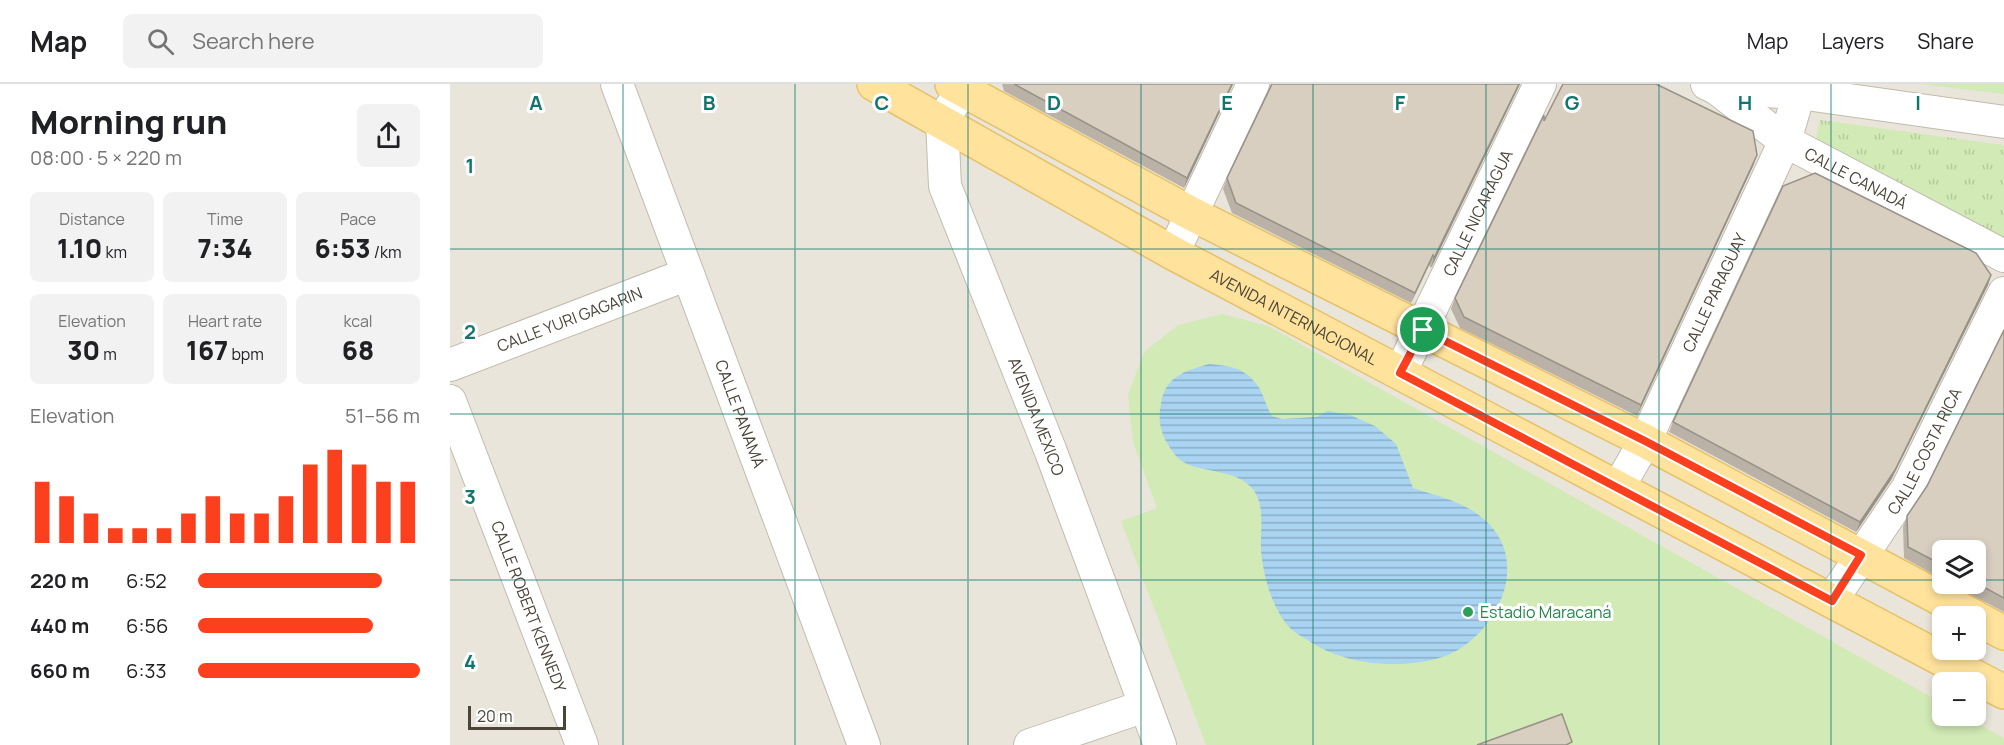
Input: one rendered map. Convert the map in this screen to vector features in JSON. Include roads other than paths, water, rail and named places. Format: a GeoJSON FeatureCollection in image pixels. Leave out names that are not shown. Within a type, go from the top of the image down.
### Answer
{"type":"FeatureCollection","features":[{"type":"Feature","properties":{"kind":"main road","name":"AVENIDA INTERNACIONAL"},"geometry":{"type":"LineString","coordinates":[[874,84],[1173,253],[2004,692]]}},
{"type":"Feature","properties":{"kind":"main road"},"geometry":{"type":"LineString","coordinates":[[960,86],[1192,214],[1645,441],[1954,606]]}},
{"type":"Feature","properties":{"kind":"main road"},"geometry":{"type":"LineString","coordinates":[[1986,623],[2004,633]]}},
{"type":"Feature","properties":{"kind":"street","name":"CALLE PANAMÁ"},"geometry":{"type":"LineString","coordinates":[[617,84],[864,745]]}},
{"type":"Feature","properties":{"kind":"street"},"geometry":{"type":"LineString","coordinates":[[1173,253],[1253,84]]}},
{"type":"Feature","properties":{"kind":"street","name":"CALLE NICARAGUA"},"geometry":{"type":"LineString","coordinates":[[1400,373],[1423,330],[1540,84]]}},
{"type":"Feature","properties":{"kind":"street"},"geometry":{"type":"LineString","coordinates":[[942,121],[960,86]]}},
{"type":"Feature","properties":{"kind":"street"},"geometry":{"type":"LineString","coordinates":[[1711,86],[1814,88],[2004,122]]}},
{"type":"Feature","properties":{"kind":"street","name":"CALLE CANADÁ"},"geometry":{"type":"LineString","coordinates":[[1711,86],[1785,141],[2004,256]]}},
{"type":"Feature","properties":{"kind":"street","name":"CALLE PARAGUAY"},"geometry":{"type":"LineString","coordinates":[[1618,488],[1645,441],[1785,141],[1814,88]]}},
{"type":"Feature","properties":{"kind":"street","name":"AVENIDA MEXICO"},"geometry":{"type":"LineString","coordinates":[[942,121],[945,186],[1051,452],[1160,745]]}},
{"type":"Feature","properties":{"kind":"street","name":"CALLE YURI GAGARIN"},"geometry":{"type":"LineString","coordinates":[[450,365],[688,274]]}},
{"type":"Feature","properties":{"kind":"street","name":"CALLE COSTA RICA"},"geometry":{"type":"LineString","coordinates":[[1832,601],[1907,489],[2004,293]]}},
{"type":"Feature","properties":{"kind":"street","name":"CALLE ROBERT KENNEDY"},"geometry":{"type":"LineString","coordinates":[[450,401],[582,745]]}},
{"type":"Feature","properties":{"kind":"street"},"geometry":{"type":"LineString","coordinates":[[1030,745],[1145,706]]}},
{"type":"Feature","properties":{"kind":"water"},"geometry":{"type":"Polygon","coordinates":[[[1209,364],[1230,367],[1247,375],[1258,386],[1272,416],[1282,419],[1316,417],[1328,411],[1350,415],[1375,426],[1396,444],[1413,488],[1464,506],[1490,525],[1500,540],[1506,556],[1507,573],[1498,606],[1477,635],[1464,646],[1434,660],[1387,664],[1363,662],[1339,656],[1317,646],[1291,629],[1279,612],[1266,581],[1261,550],[1261,510],[1252,488],[1237,477],[1182,461],[1172,451],[1163,434],[1160,409],[1167,387],[1184,372],[1209,364]]]}},
{"type":"Feature","properties":{"kind":"place","name":"Estadio Maracaná"},"geometry":{"type":"Point","coordinates":[1468,612]}}]}
